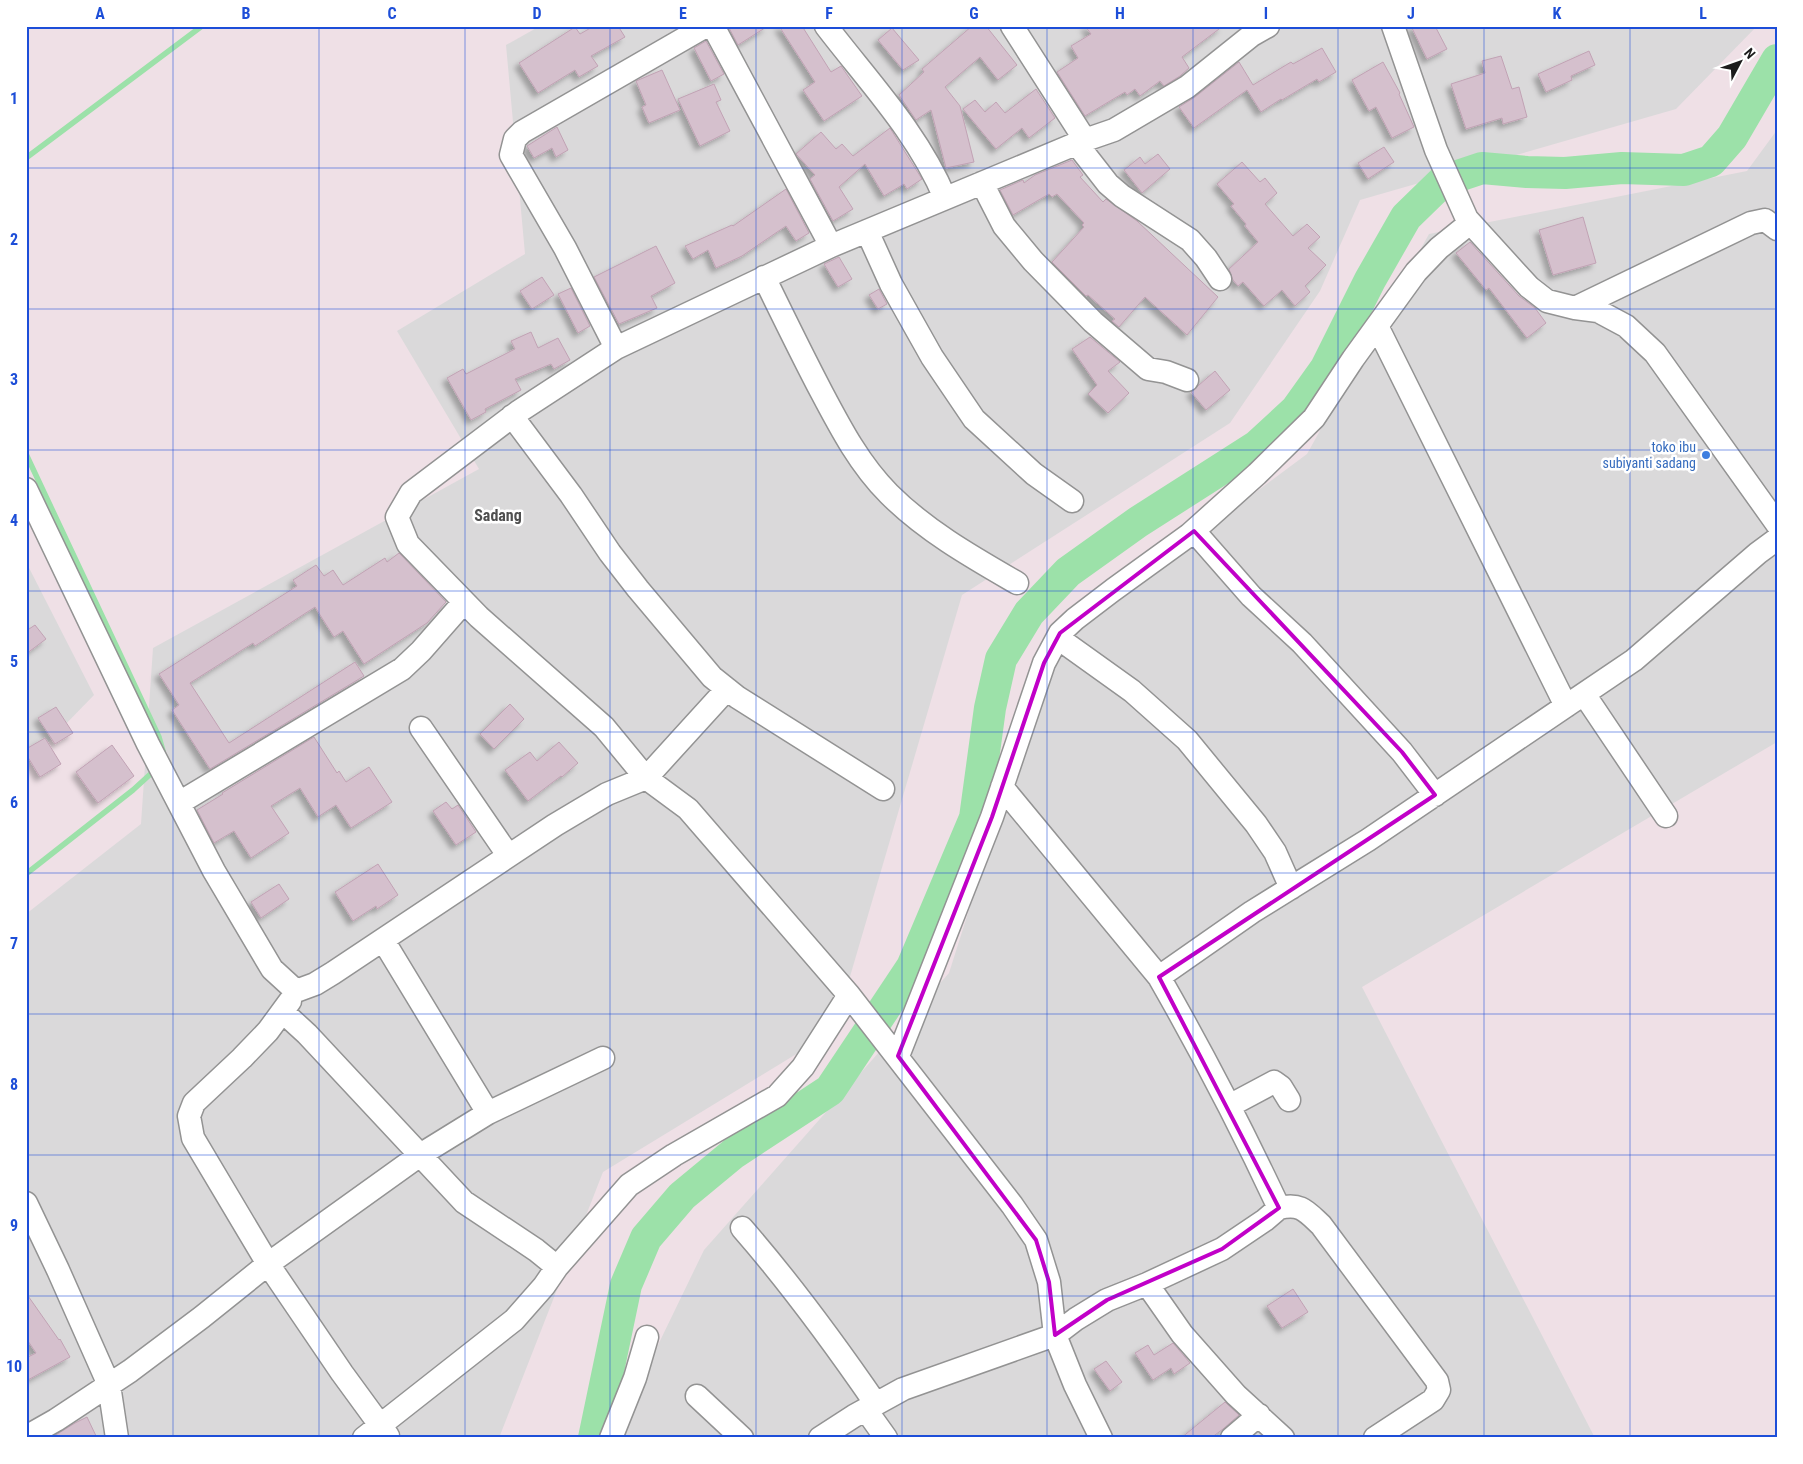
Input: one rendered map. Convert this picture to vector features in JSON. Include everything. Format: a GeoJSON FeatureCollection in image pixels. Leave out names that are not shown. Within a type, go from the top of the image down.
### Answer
{"type":"FeatureCollection","features":[{"type":"Feature","properties":{"kind":"street"},"geometry":{"type":"LineString","coordinates":[[616,348],[565,248],[511,155],[512,146],[514,139],[522,132],[706,26]]}},
{"type":"Feature","properties":{"kind":"street"},"geometry":{"type":"LineString","coordinates":[[713,26],[831,246]]}},
{"type":"Feature","properties":{"kind":"street"},"geometry":{"type":"LineString","coordinates":[[826,26],[910,135],[934,174],[945,198]]}},
{"type":"Feature","properties":{"kind":"street"},"geometry":{"type":"LineString","coordinates":[[1012,26],[1080,142],[1108,184],[1122,196],[1190,240],[1206,258],[1220,279]]}},
{"type":"Feature","properties":{"kind":"street"},"geometry":{"type":"LineString","coordinates":[[1101,1438],[1075,1385],[1055,1335],[1048,1282],[1036,1240],[1012,1205],[850,995],[688,809],[646,778],[604,727],[464,602],[408,544],[397,517],[412,493],[512,416],[616,348],[831,246],[1080,142],[1114,130],[1187,87],[1252,35],[1268,26]]}},
{"type":"Feature","properties":{"kind":"street"},"geometry":{"type":"LineString","coordinates":[[1393,26],[1436,150],[1468,221],[1529,287],[1546,301],[1598,311],[1626,326],[1655,353],[1777,524]]}},
{"type":"Feature","properties":{"kind":"street"},"geometry":{"type":"LineString","coordinates":[[982,183],[1004,226],[1033,261],[1092,322],[1148,369],[1166,372],[1187,380]]}},
{"type":"Feature","properties":{"kind":"street"},"geometry":{"type":"LineString","coordinates":[[1575,308],[1751,223],[1765,220],[1777,229]]}},
{"type":"Feature","properties":{"kind":"street"},"geometry":{"type":"LineString","coordinates":[[894,1051],[992,818],[1044,663],[1060,633],[1075,619],[1194,531],[1257,474],[1314,418],[1416,272],[1468,221]]}},
{"type":"Feature","properties":{"kind":"street"},"geometry":{"type":"LineString","coordinates":[[866,231],[891,284],[932,357],[974,419],[1034,474],[1072,501]]}},
{"type":"Feature","properties":{"kind":"street"},"geometry":{"type":"LineString","coordinates":[[764,277],[847,439],[867,469],[890,495],[928,528],[969,556],[1017,583]]}},
{"type":"Feature","properties":{"kind":"street"},"geometry":{"type":"LineString","coordinates":[[1377,326],[1575,700],[1666,816]]}},
{"type":"Feature","properties":{"kind":"street"},"geometry":{"type":"LineString","coordinates":[[512,416],[638,589],[712,678],[726,689],[883,790]]}},
{"type":"Feature","properties":{"kind":"street"},"geometry":{"type":"LineString","coordinates":[[26,489],[148,744],[214,871],[272,969],[296,992]]}},
{"type":"Feature","properties":{"kind":"street"},"geometry":{"type":"LineString","coordinates":[[1194,531],[1251,596],[1302,643],[1395,745],[1435,795]]}},
{"type":"Feature","properties":{"kind":"street"},"geometry":{"type":"LineString","coordinates":[[1159,977],[1252,912],[1368,840],[1634,660],[1758,553],[1777,539]]}},
{"type":"Feature","properties":{"kind":"street"},"geometry":{"type":"LineString","coordinates":[[175,796],[402,669],[421,651],[464,602]]}},
{"type":"Feature","properties":{"kind":"street"},"geometry":{"type":"LineString","coordinates":[[1058,638],[1132,691],[1187,740],[1256,824],[1275,852],[1291,888]]}},
{"type":"Feature","properties":{"kind":"street"},"geometry":{"type":"LineString","coordinates":[[726,689],[646,778],[607,794],[508,855],[315,984],[296,992],[283,1012],[242,1058],[194,1103],[189,1116],[193,1138],[268,1264],[342,1373],[378,1434],[514,1320],[544,1286],[557,1267],[630,1185],[674,1155],[777,1096],[803,1067],[850,995]]}},
{"type":"Feature","properties":{"kind":"street"},"geometry":{"type":"LineString","coordinates":[[422,728],[508,855]]}},
{"type":"Feature","properties":{"kind":"street"},"geometry":{"type":"LineString","coordinates":[[1002,787],[1159,977],[1229,1106],[1279,1208]]}},
{"type":"Feature","properties":{"kind":"street"},"geometry":{"type":"LineString","coordinates":[[382,940],[488,1113]]}},
{"type":"Feature","properties":{"kind":"street"},"geometry":{"type":"LineString","coordinates":[[283,1012],[307,1034],[464,1202],[536,1250],[557,1267]]}},
{"type":"Feature","properties":{"kind":"street"},"geometry":{"type":"LineString","coordinates":[[26,1437],[130,1371],[268,1264],[420,1155],[488,1113],[603,1058]]}},
{"type":"Feature","properties":{"kind":"street"},"geometry":{"type":"LineString","coordinates":[[1229,1106],[1274,1082],[1281,1086],[1289,1100]]}},
{"type":"Feature","properties":{"kind":"street"},"geometry":{"type":"LineString","coordinates":[[26,1203],[110,1385],[118,1438]]}},
{"type":"Feature","properties":{"kind":"street"},"geometry":{"type":"LineString","coordinates":[[820,1438],[903,1389],[1055,1335],[1076,1319],[1107,1300],[1147,1284],[1222,1249],[1265,1220],[1279,1208],[1290,1206],[1302,1208],[1321,1225],[1437,1381],[1439,1390],[1433,1400],[1375,1438]]}},
{"type":"Feature","properties":{"kind":"street"},"geometry":{"type":"LineString","coordinates":[[742,1228],[772,1262],[849,1365],[886,1438]]}},
{"type":"Feature","properties":{"kind":"street"},"geometry":{"type":"LineString","coordinates":[[1147,1284],[1182,1334],[1236,1396],[1283,1438]]}},
{"type":"Feature","properties":{"kind":"street"},"geometry":{"type":"LineString","coordinates":[[611,1438],[635,1378],[647,1337]]}},
{"type":"Feature","properties":{"kind":"street"},"geometry":{"type":"LineString","coordinates":[[697,1396],[742,1438]]}},
{"type":"Feature","properties":{"kind":"street"},"geometry":{"type":"LineString","coordinates":[[1232,1438],[1259,1416]]}},
{"type":"Feature","properties":{"kind":"highlighted area"},"geometry":{"type":"Polygon","coordinates":[[[1194,531],[1402,752],[1435,795],[1159,977],[1279,1208],[1222,1249],[1107,1300],[1055,1335],[1049,1282],[1036,1240],[898,1056],[992,817],[1044,663],[1060,633],[1194,531]]]}},
{"type":"Feature","properties":{"kind":"shaded area"},"geometry":{"type":"Polygon","coordinates":[[[540,26],[1757,26],[1676,109],[1360,200],[1320,291],[1230,423],[962,595],[834,1031],[603,1172],[499,1438],[26,1438],[26,914],[141,824],[153,648],[479,469],[397,331],[525,254],[506,45],[540,26]]]}},
{"type":"Feature","properties":{"kind":"shaded area"},"geometry":{"type":"Polygon","coordinates":[[[1777,130],[1777,742],[1362,987],[1595,1438],[613,1438],[704,1250],[949,973],[1054,642],[1307,454],[1429,234],[1747,171],[1777,130]]]}},
{"type":"Feature","properties":{"kind":"shaded area"},"geometry":{"type":"Polygon","coordinates":[[[26,562],[94,695],[26,765],[26,562]]]}},
{"type":"Feature","properties":{"kind":"building"},"geometry":{"type":"Polygon","coordinates":[[[594,26],[618,26],[625,37],[591,56],[598,66],[579,77],[575,70],[538,93],[519,63],[575,27],[580,34],[594,26]]]}},
{"type":"Feature","properties":{"kind":"building"},"geometry":{"type":"Polygon","coordinates":[[[728,26],[768,26],[738,45],[728,26]]]}},
{"type":"Feature","properties":{"kind":"building"},"geometry":{"type":"Polygon","coordinates":[[[779,26],[802,26],[831,72],[841,66],[862,96],[824,121],[803,90],[815,82],[779,26]]]}},
{"type":"Feature","properties":{"kind":"building"},"geometry":{"type":"Polygon","coordinates":[[[972,26],[986,26],[1017,65],[998,80],[980,57],[945,87],[960,106],[974,162],[946,168],[931,110],[916,120],[899,95],[924,72],[922,69],[972,26]]]}},
{"type":"Feature","properties":{"kind":"building"},"geometry":{"type":"Polygon","coordinates":[[[1085,26],[1223,26],[1182,57],[1189,68],[1180,76],[1164,86],[1160,81],[1140,96],[1135,89],[1127,95],[1125,92],[1085,116],[1057,72],[1078,58],[1071,46],[1091,34],[1085,26]]]}},
{"type":"Feature","properties":{"kind":"building"},"geometry":{"type":"Polygon","coordinates":[[[1411,26],[1435,26],[1447,49],[1427,59],[1411,26]]]}},
{"type":"Feature","properties":{"kind":"building"},"geometry":{"type":"Polygon","coordinates":[[[892,28],[919,60],[903,70],[878,40],[892,28]]]}},
{"type":"Feature","properties":{"kind":"building"},"geometry":{"type":"Polygon","coordinates":[[[706,41],[724,74],[711,81],[694,48],[706,41]]]}},
{"type":"Feature","properties":{"kind":"building"},"geometry":{"type":"Polygon","coordinates":[[[1322,48],[1336,72],[1319,82],[1317,79],[1261,112],[1247,90],[1194,128],[1179,107],[1195,97],[1239,62],[1253,85],[1291,62],[1293,64],[1322,48]]]}},
{"type":"Feature","properties":{"kind":"building"},"geometry":{"type":"Polygon","coordinates":[[[1589,51],[1595,65],[1571,76],[1572,80],[1546,92],[1538,74],[1589,51]]]}},
{"type":"Feature","properties":{"kind":"building"},"geometry":{"type":"Polygon","coordinates":[[[1501,56],[1512,89],[1519,87],[1527,117],[1503,124],[1502,118],[1466,129],[1451,84],[1485,73],[1482,61],[1501,56]]]}},
{"type":"Feature","properties":{"kind":"building"},"geometry":{"type":"Polygon","coordinates":[[[1383,62],[1400,93],[1414,127],[1392,138],[1376,107],[1369,111],[1352,80],[1383,62]]]}},
{"type":"Feature","properties":{"kind":"building"},"geometry":{"type":"Polygon","coordinates":[[[662,70],[680,110],[649,123],[642,107],[646,105],[636,81],[662,70]]]}},
{"type":"Feature","properties":{"kind":"building"},"geometry":{"type":"Polygon","coordinates":[[[714,84],[721,100],[716,102],[730,131],[700,146],[678,99],[714,84]]]}},
{"type":"Feature","properties":{"kind":"building"},"geometry":{"type":"Polygon","coordinates":[[[1036,89],[1055,118],[1029,138],[1022,128],[996,149],[963,109],[975,100],[985,112],[996,102],[1005,113],[1036,89]]]}},
{"type":"Feature","properties":{"kind":"building"},"geometry":{"type":"Polygon","coordinates":[[[557,127],[568,150],[556,157],[552,148],[534,158],[527,146],[557,127]]]}},
{"type":"Feature","properties":{"kind":"building"},"geometry":{"type":"Polygon","coordinates":[[[890,128],[922,179],[907,189],[904,184],[884,196],[865,164],[839,187],[853,209],[833,221],[810,179],[815,175],[796,154],[821,132],[836,149],[842,144],[853,156],[890,128]]]}},
{"type":"Feature","properties":{"kind":"building"},"geometry":{"type":"Polygon","coordinates":[[[1384,147],[1394,162],[1368,179],[1358,163],[1384,147]]]}},
{"type":"Feature","properties":{"kind":"building"},"geometry":{"type":"Polygon","coordinates":[[[1158,154],[1170,169],[1142,193],[1124,170],[1140,157],[1145,164],[1158,154]]]}},
{"type":"Feature","properties":{"kind":"building"},"geometry":{"type":"Polygon","coordinates":[[[1072,160],[1083,175],[1080,177],[1103,202],[1106,199],[1137,221],[1218,297],[1187,335],[1145,297],[1119,327],[1112,321],[1115,319],[1088,295],[1086,296],[1052,262],[1084,227],[1082,225],[1084,223],[1057,194],[1052,197],[1049,194],[1013,215],[1000,190],[1023,180],[1024,183],[1035,175],[1072,160]]]}},
{"type":"Feature","properties":{"kind":"building"},"geometry":{"type":"Polygon","coordinates":[[[1242,162],[1260,182],[1265,178],[1277,193],[1265,204],[1293,236],[1307,224],[1320,237],[1308,248],[1326,265],[1305,286],[1310,292],[1295,306],[1282,290],[1264,306],[1243,282],[1238,286],[1233,280],[1229,269],[1258,242],[1231,206],[1234,204],[1217,184],[1242,162]]]}},
{"type":"Feature","properties":{"kind":"building"},"geometry":{"type":"Polygon","coordinates":[[[786,189],[809,233],[796,241],[786,226],[742,256],[716,268],[708,250],[693,259],[685,246],[733,226],[786,189]]]}},
{"type":"Feature","properties":{"kind":"building"},"geometry":{"type":"Polygon","coordinates":[[[1583,217],[1596,263],[1553,275],[1539,230],[1583,217]]]}},
{"type":"Feature","properties":{"kind":"building"},"geometry":{"type":"Polygon","coordinates":[[[1470,242],[1519,296],[1535,308],[1546,323],[1527,338],[1489,288],[1486,290],[1456,253],[1470,242]]]}},
{"type":"Feature","properties":{"kind":"building"},"geometry":{"type":"Polygon","coordinates":[[[656,246],[675,283],[651,296],[657,308],[619,324],[594,277],[656,246]]]}},
{"type":"Feature","properties":{"kind":"building"},"geometry":{"type":"Polygon","coordinates":[[[839,257],[852,279],[838,287],[824,264],[839,257]]]}},
{"type":"Feature","properties":{"kind":"building"},"geometry":{"type":"Polygon","coordinates":[[[542,277],[554,295],[532,309],[520,291],[542,277]]]}},
{"type":"Feature","properties":{"kind":"building"},"geometry":{"type":"Polygon","coordinates":[[[571,288],[590,326],[578,333],[558,294],[571,288]]]}},
{"type":"Feature","properties":{"kind":"building"},"geometry":{"type":"Polygon","coordinates":[[[879,289],[887,304],[878,309],[869,295],[879,289]]]}},
{"type":"Feature","properties":{"kind":"building"},"geometry":{"type":"Polygon","coordinates":[[[531,332],[538,348],[558,338],[570,360],[554,369],[551,364],[515,379],[521,390],[485,409],[486,412],[471,420],[447,378],[463,369],[466,374],[515,349],[511,341],[531,332]]]}},
{"type":"Feature","properties":{"kind":"building"},"geometry":{"type":"Polygon","coordinates":[[[1090,337],[1120,362],[1108,371],[1129,393],[1108,413],[1088,394],[1097,385],[1072,349],[1090,337]]]}},
{"type":"Feature","properties":{"kind":"building"},"geometry":{"type":"Polygon","coordinates":[[[1215,371],[1230,390],[1206,410],[1191,392],[1215,371]]]}},
{"type":"Feature","properties":{"kind":"building"},"geometry":{"type":"Polygon","coordinates":[[[399,553],[446,602],[427,623],[364,664],[343,631],[334,637],[315,607],[255,646],[253,643],[190,683],[229,743],[355,662],[364,676],[210,769],[172,710],[179,705],[159,674],[297,586],[293,580],[316,565],[324,576],[333,570],[343,585],[385,558],[387,562],[399,553]]]}},
{"type":"Feature","properties":{"kind":"building"},"geometry":{"type":"Polygon","coordinates":[[[35,625],[46,639],[26,654],[26,631],[35,625]]]}},
{"type":"Feature","properties":{"kind":"building"},"geometry":{"type":"Polygon","coordinates":[[[510,704],[524,719],[494,749],[480,734],[510,704]]]}},
{"type":"Feature","properties":{"kind":"building"},"geometry":{"type":"Polygon","coordinates":[[[56,707],[73,733],[55,744],[38,718],[56,707]]]}},
{"type":"Feature","properties":{"kind":"building"},"geometry":{"type":"Polygon","coordinates":[[[314,737],[337,773],[339,771],[346,782],[369,767],[392,802],[351,828],[336,805],[318,817],[300,788],[271,806],[289,833],[251,858],[234,831],[214,843],[197,810],[314,737]]]}},
{"type":"Feature","properties":{"kind":"building"},"geometry":{"type":"Polygon","coordinates":[[[45,738],[61,764],[40,777],[26,754],[26,749],[45,738]]]}},
{"type":"Feature","properties":{"kind":"building"},"geometry":{"type":"Polygon","coordinates":[[[559,742],[578,763],[528,801],[505,770],[530,752],[537,761],[559,742]]]}},
{"type":"Feature","properties":{"kind":"building"},"geometry":{"type":"Polygon","coordinates":[[[112,745],[134,776],[98,803],[76,772],[112,745]]]}},
{"type":"Feature","properties":{"kind":"building"},"geometry":{"type":"Polygon","coordinates":[[[446,802],[452,809],[458,805],[476,832],[456,845],[433,811],[446,802]]]}},
{"type":"Feature","properties":{"kind":"building"},"geometry":{"type":"Polygon","coordinates":[[[378,864],[398,895],[377,909],[376,906],[353,921],[335,892],[378,864]]]}},
{"type":"Feature","properties":{"kind":"building"},"geometry":{"type":"Polygon","coordinates":[[[279,884],[289,899],[261,918],[251,902],[279,884]]]}},
{"type":"Feature","properties":{"kind":"building"},"geometry":{"type":"Polygon","coordinates":[[[1293,1289],[1308,1312],[1282,1328],[1267,1306],[1293,1289]]]}},
{"type":"Feature","properties":{"kind":"building"},"geometry":{"type":"Polygon","coordinates":[[[26,1293],[60,1339],[70,1357],[26,1381],[26,1358],[36,1353],[26,1338],[26,1293]]]}},
{"type":"Feature","properties":{"kind":"building"},"geometry":{"type":"Polygon","coordinates":[[[1173,1343],[1190,1363],[1174,1374],[1171,1368],[1153,1380],[1135,1353],[1148,1345],[1154,1355],[1173,1343]]]}},
{"type":"Feature","properties":{"kind":"building"},"geometry":{"type":"Polygon","coordinates":[[[1106,1361],[1122,1382],[1110,1391],[1094,1369],[1106,1361]]]}},
{"type":"Feature","properties":{"kind":"building"},"geometry":{"type":"Polygon","coordinates":[[[1225,1402],[1239,1415],[1223,1429],[1211,1438],[1181,1438],[1225,1402]]]}},
{"type":"Feature","properties":{"kind":"building"},"geometry":{"type":"Polygon","coordinates":[[[87,1417],[97,1438],[51,1438],[75,1423],[87,1417]]]}},
{"type":"Feature","properties":{"kind":"waterway"},"geometry":{"type":"LineString","coordinates":[[26,158],[202,26]]}},
{"type":"Feature","properties":{"kind":"waterway"},"geometry":{"type":"LineString","coordinates":[[594,1438],[626,1285],[646,1238],[682,1196],[734,1153],[830,1090],[912,967],[975,818],[990,708],[1001,659],[1029,613],[1068,572],[1138,522],[1257,446],[1296,410],[1326,368],[1370,280],[1406,217],[1443,181],[1482,168],[1565,173],[1622,168],[1684,170],[1711,161],[1732,137],[1777,60]]}},
{"type":"Feature","properties":{"kind":"waterway"},"geometry":{"type":"LineString","coordinates":[[26,454],[159,737],[163,751]]}},
{"type":"Feature","properties":{"kind":"waterway"},"geometry":{"type":"LineString","coordinates":[[26,874],[133,790],[156,769]]}},
{"type":"Feature","properties":{"kind":"place","name":"toko ibu subiyanti sadang"},"geometry":{"type":"Point","coordinates":[1706,455]}},
{"type":"Feature","properties":{"kind":"district","name":"Sadang"},"geometry":{"type":"Point","coordinates":[498,515]}}]}
